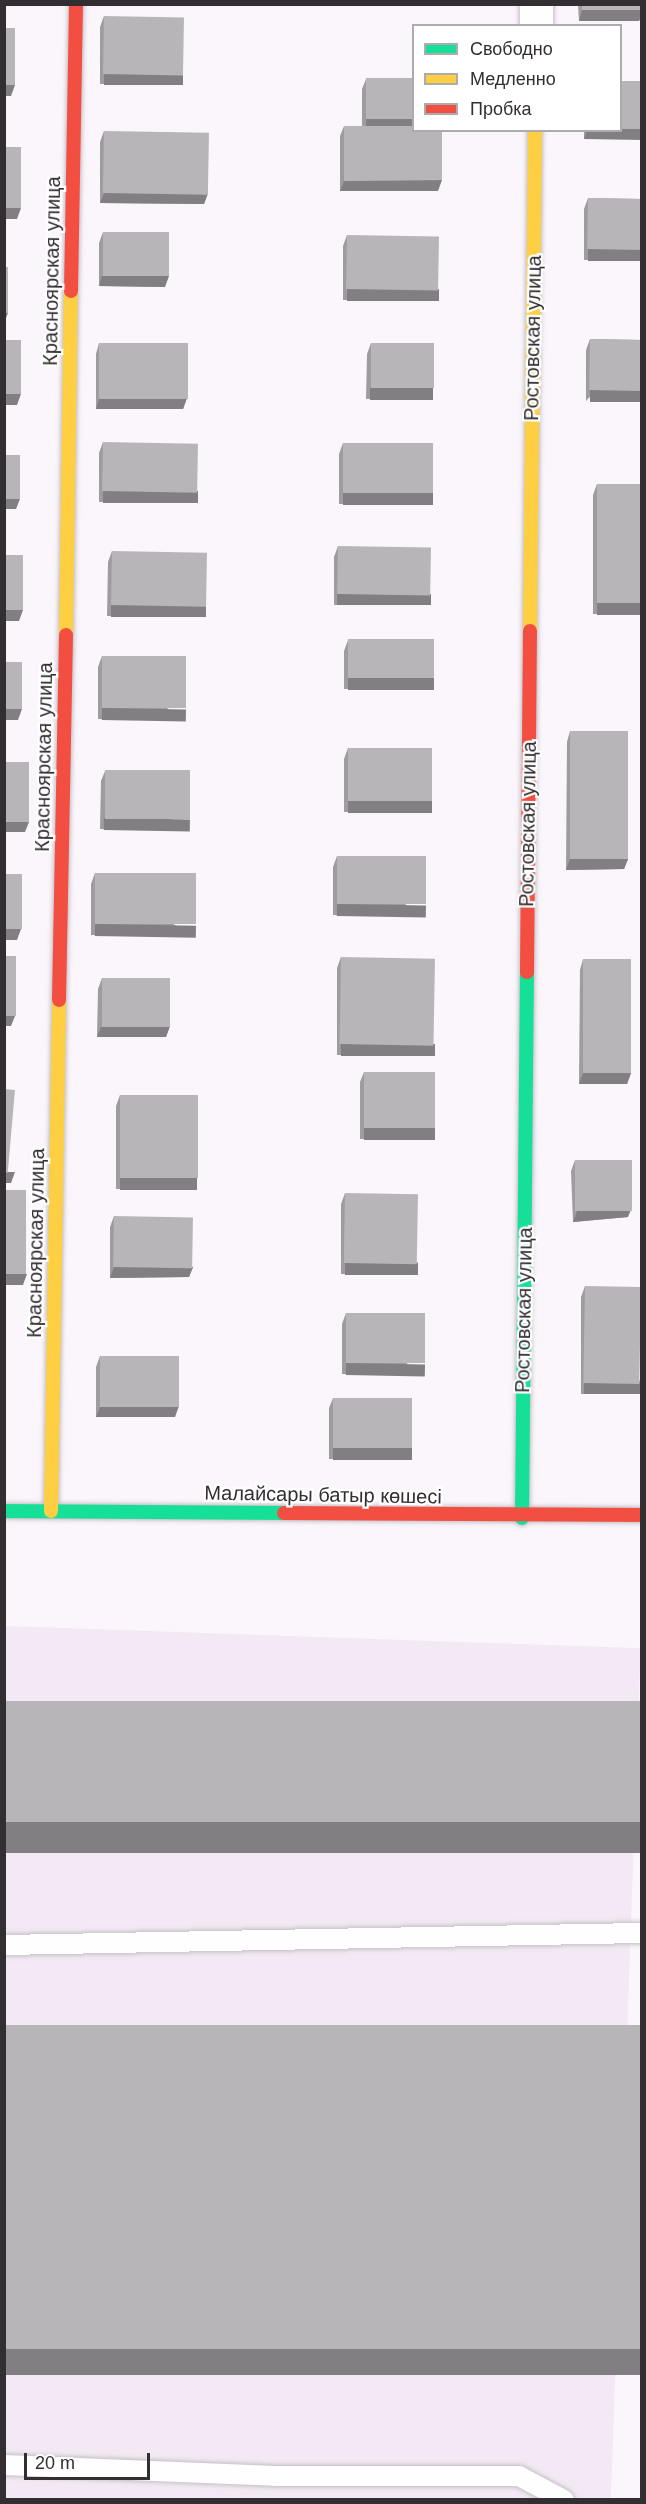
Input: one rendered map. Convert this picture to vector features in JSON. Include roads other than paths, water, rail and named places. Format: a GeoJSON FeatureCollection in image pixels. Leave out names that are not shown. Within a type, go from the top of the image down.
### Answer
{"type":"FeatureCollection","features":[{"type":"Feature","properties":{"kind":"street","name":"Красноярская улица"},"geometry":{"type":"LineString","coordinates":[[51,1511],[76,4]]}},
{"type":"Feature","properties":{"kind":"street"},"geometry":{"type":"LineString","coordinates":[[536,4],[536,24]]}},
{"type":"Feature","properties":{"kind":"street","name":"Ростовская улица"},"geometry":{"type":"LineString","coordinates":[[522,1518],[535,132]]}},
{"type":"Feature","properties":{"kind":"street","name":"Малайсары батыр көшесі"},"geometry":{"type":"LineString","coordinates":[[4,1511],[522,1518],[642,1515]]}},
{"type":"Feature","properties":{"kind":"lane"},"geometry":{"type":"LineString","coordinates":[[4,1946],[642,1933]]}},
{"type":"Feature","properties":{"kind":"lane"},"geometry":{"type":"LineString","coordinates":[[4,2465],[275,2476],[519,2476],[564,2499]]}}]}
